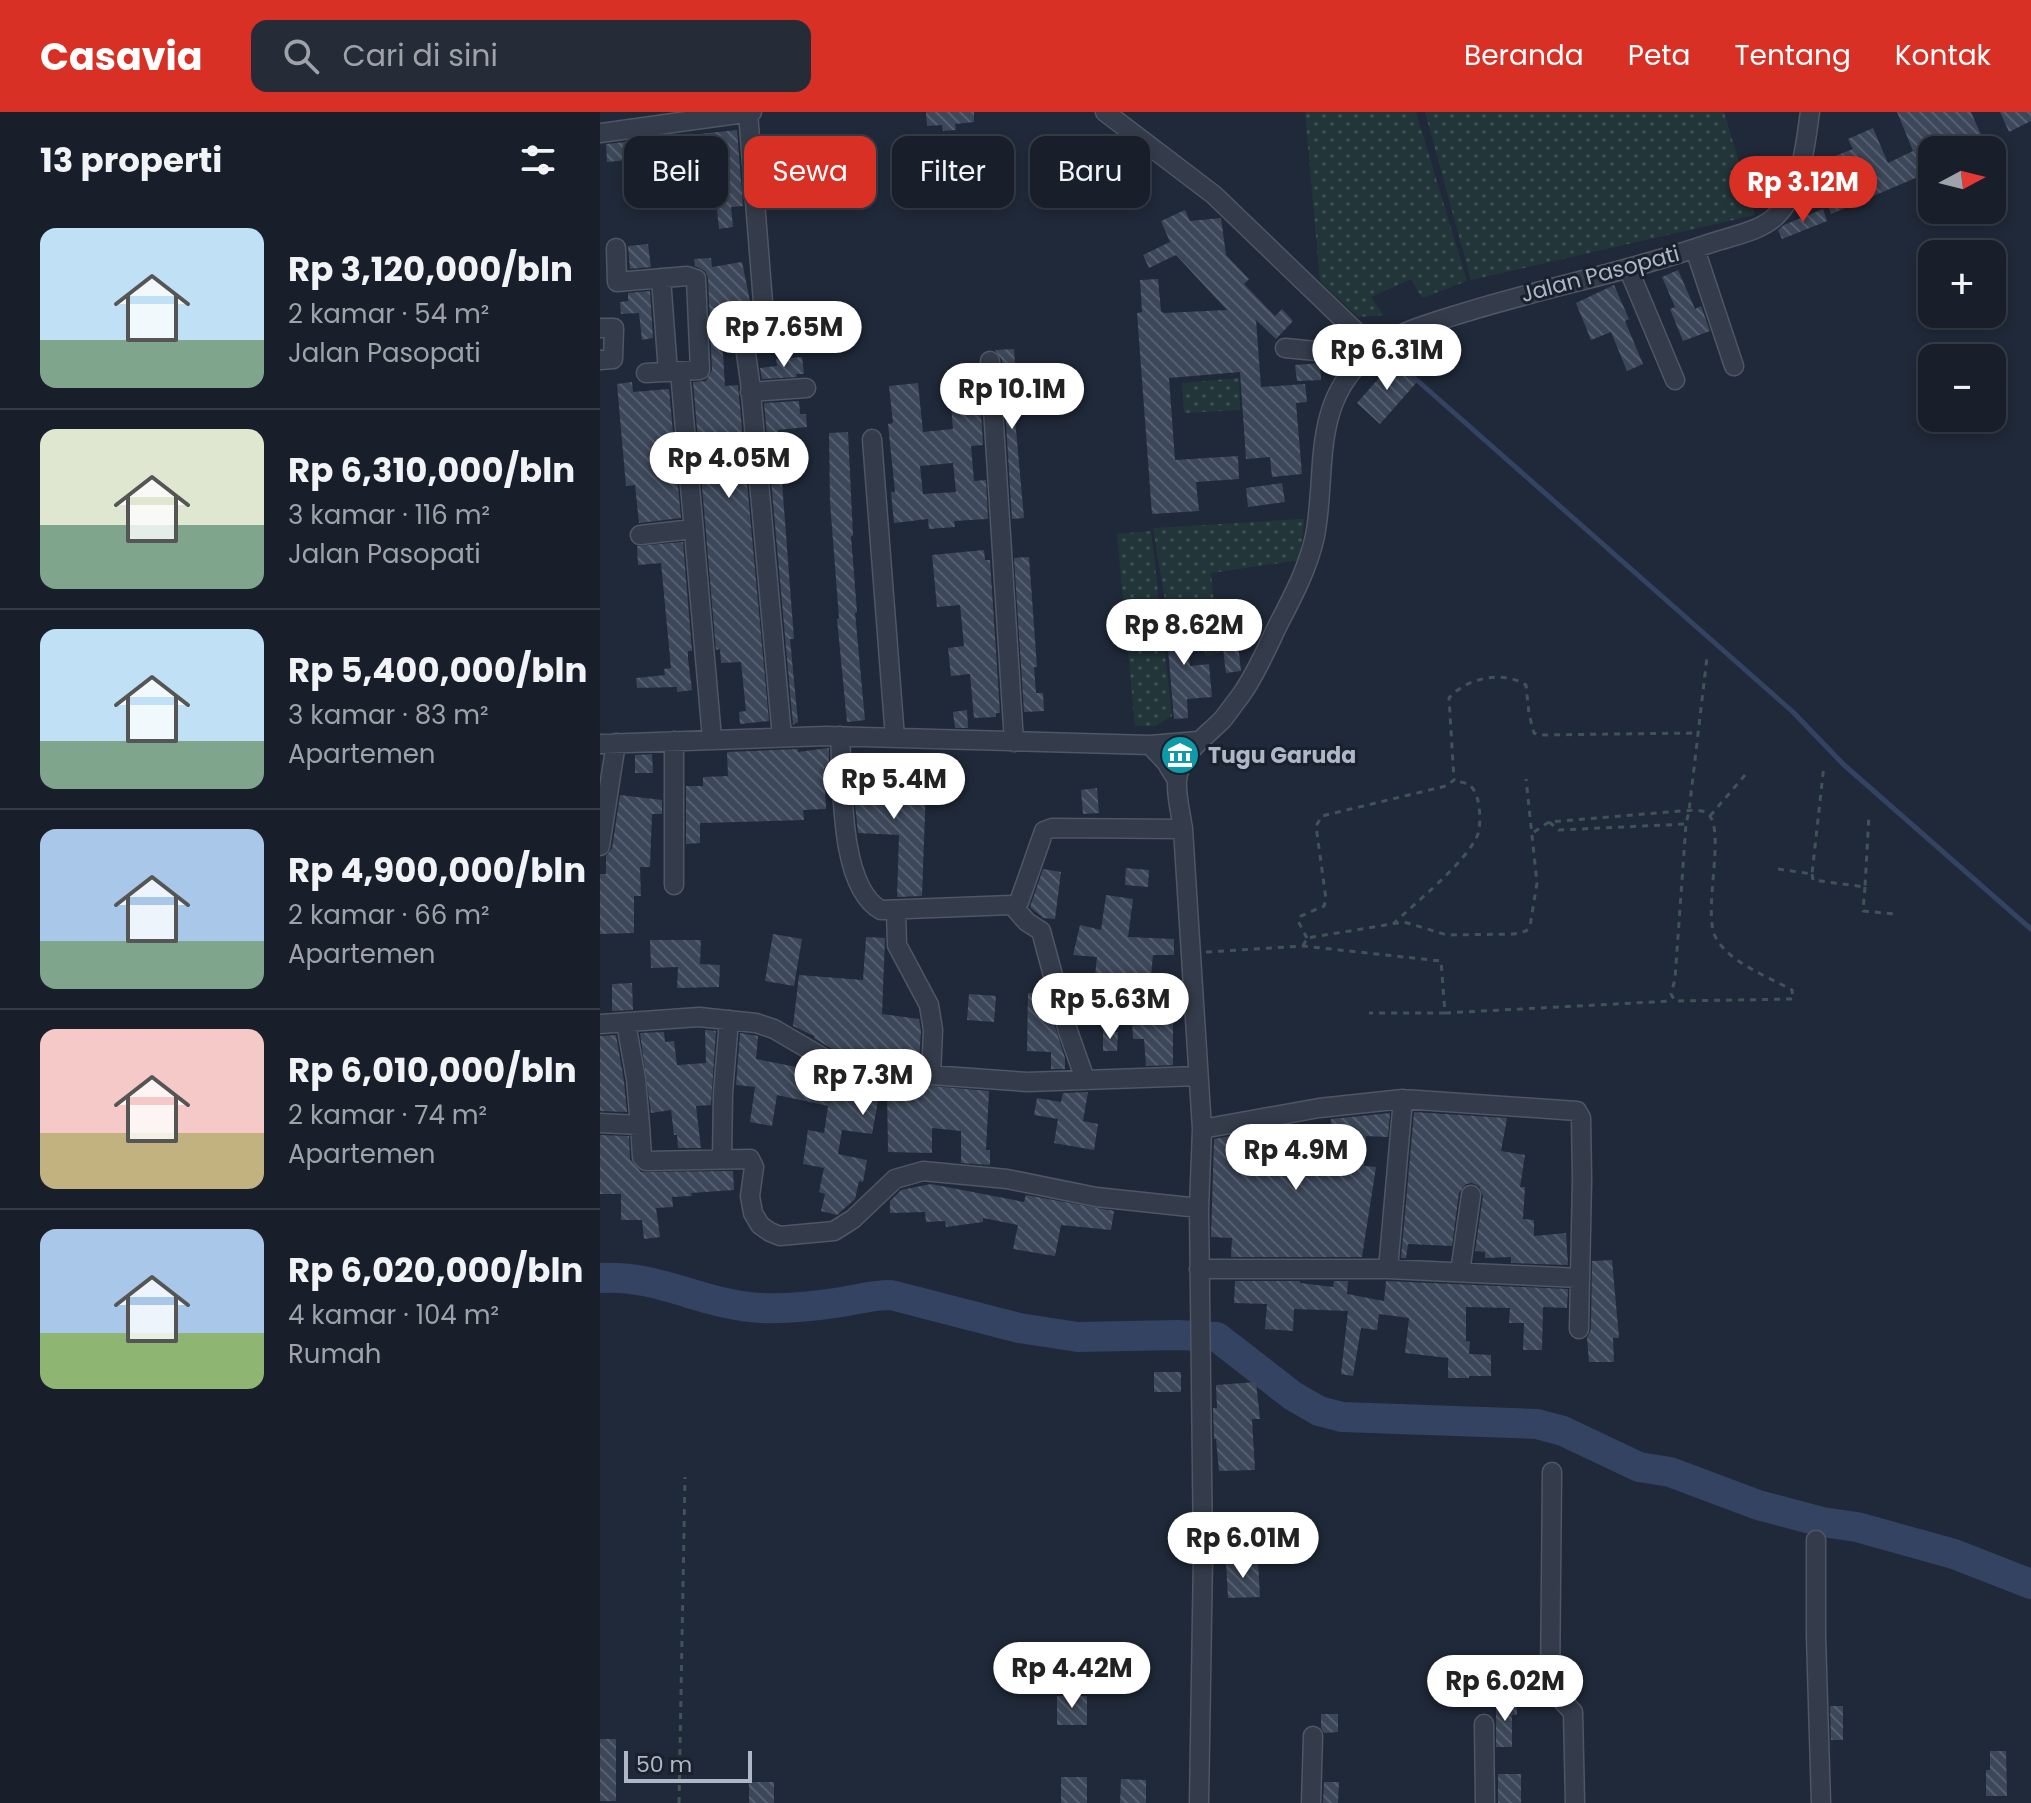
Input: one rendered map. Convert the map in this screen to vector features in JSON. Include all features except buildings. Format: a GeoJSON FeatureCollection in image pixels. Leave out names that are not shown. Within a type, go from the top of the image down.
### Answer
{"type":"FeatureCollection","features":[{"type":"Feature","properties":{"kind":"street"},"geometry":{"type":"LineString","coordinates":[[600,133],[750,112],[764,315],[744,321],[742,325],[782,737]]}},
{"type":"Feature","properties":{"kind":"street"},"geometry":{"type":"LineString","coordinates":[[1105,112],[1214,195],[1375,350]]}},
{"type":"Feature","properties":{"kind":"street","name":"Jalan Pasopati"},"geometry":{"type":"LineString","coordinates":[[1177,780],[1185,760],[1198,741],[1222,719],[1244,691],[1309,560],[1319,510],[1329,410],[1335,394],[1349,374],[1394,337],[1520,295],[1695,249],[1762,226],[1785,206],[1801,165],[1810,112]]}},
{"type":"Feature","properties":{"kind":"street"},"geometry":{"type":"LineString","coordinates":[[616,248],[617,282],[687,276],[696,279],[701,368],[698,371],[646,373]]}},
{"type":"Feature","properties":{"kind":"street"},"geometry":{"type":"LineString","coordinates":[[1695,249],[1734,366]]}},
{"type":"Feature","properties":{"kind":"street"},"geometry":{"type":"LineString","coordinates":[[1628,268],[1675,380]]}},
{"type":"Feature","properties":{"kind":"street"},"geometry":{"type":"LineString","coordinates":[[661,278],[693,529],[712,738]]}},
{"type":"Feature","properties":{"kind":"street"},"geometry":{"type":"LineString","coordinates":[[600,328],[614,326],[615,355],[613,359],[600,360]]}},
{"type":"Feature","properties":{"kind":"street"},"geometry":{"type":"LineString","coordinates":[[1285,348],[1327,352],[1349,374]]}},
{"type":"Feature","properties":{"kind":"street"},"geometry":{"type":"LineString","coordinates":[[990,361],[1014,742]]}},
{"type":"Feature","properties":{"kind":"street"},"geometry":{"type":"LineString","coordinates":[[750,392],[806,388]]}},
{"type":"Feature","properties":{"kind":"street"},"geometry":{"type":"LineString","coordinates":[[872,439],[895,738]]}},
{"type":"Feature","properties":{"kind":"street"},"geometry":{"type":"LineString","coordinates":[[640,535],[693,529]]}},
{"type":"Feature","properties":{"kind":"street"},"geometry":{"type":"LineString","coordinates":[[600,846],[608,743],[840,736],[1150,745],[1198,741]]}},
{"type":"Feature","properties":{"kind":"street"},"geometry":{"type":"LineString","coordinates":[[840,736],[845,819],[853,874],[872,905],[881,910],[1012,905],[1022,899],[1044,831],[1052,828],[1183,829]]}},
{"type":"Feature","properties":{"kind":"street"},"geometry":{"type":"LineString","coordinates":[[674,741],[674,885]]}},
{"type":"Feature","properties":{"kind":"street"},"geometry":{"type":"LineString","coordinates":[[1150,745],[1177,780],[1183,829],[1202,1129],[1199,1269],[1203,1556],[1199,1803]]}},
{"type":"Feature","properties":{"kind":"street"},"geometry":{"type":"LineString","coordinates":[[1012,905],[1024,920],[1041,931],[1068,1031],[1085,1079]]}},
{"type":"Feature","properties":{"kind":"street"},"geometry":{"type":"LineString","coordinates":[[896,910],[897,945],[929,1005],[933,1030],[931,1075]]}},
{"type":"Feature","properties":{"kind":"street"},"geometry":{"type":"LineString","coordinates":[[600,1024],[699,1017],[756,1023],[774,1029],[827,1060],[852,1067],[931,1075],[1027,1082],[1198,1076]]}},
{"type":"Feature","properties":{"kind":"street"},"geometry":{"type":"LineString","coordinates":[[722,1159],[729,1020]]}},
{"type":"Feature","properties":{"kind":"street"},"geometry":{"type":"LineString","coordinates":[[626,1023],[638,1091],[642,1157],[646,1161],[752,1161],[750,1196],[753,1213],[760,1225],[780,1236],[834,1231],[853,1219],[895,1179],[923,1171],[1007,1179],[1096,1197],[1199,1208]]}},
{"type":"Feature","properties":{"kind":"street"},"geometry":{"type":"LineString","coordinates":[[1202,1129],[1319,1108],[1403,1099],[1577,1111],[1581,1118],[1582,1179],[1579,1329]]}},
{"type":"Feature","properties":{"kind":"street"},"geometry":{"type":"LineString","coordinates":[[1388,1269],[1403,1099]]}},
{"type":"Feature","properties":{"kind":"street"},"geometry":{"type":"LineString","coordinates":[[600,1123],[640,1125]]}},
{"type":"Feature","properties":{"kind":"street"},"geometry":{"type":"LineString","coordinates":[[1460,1272],[1471,1195]]}},
{"type":"Feature","properties":{"kind":"street"},"geometry":{"type":"LineString","coordinates":[[1199,1269],[1388,1269],[1580,1278]]}},
{"type":"Feature","properties":{"kind":"street"},"geometry":{"type":"LineString","coordinates":[[1552,1472],[1550,1688],[1573,1712],[1575,1803]]}},
{"type":"Feature","properties":{"kind":"street"},"geometry":{"type":"LineString","coordinates":[[1816,1540],[1822,1621],[1821,1803]]}},
{"type":"Feature","properties":{"kind":"street"},"geometry":{"type":"LineString","coordinates":[[1484,1724],[1485,1803]]}},
{"type":"Feature","properties":{"kind":"street"},"geometry":{"type":"LineString","coordinates":[[1311,1803],[1313,1736]]}},
{"type":"Feature","properties":{"kind":"path"},"geometry":{"type":"LineString","coordinates":[[1675,1001],[1671,994],[1686,824],[1707,657]]}},
{"type":"Feature","properties":{"kind":"path"},"geometry":{"type":"LineString","coordinates":[[1454,780],[1449,698],[1470,682],[1481,678],[1517,679],[1526,685],[1531,725],[1534,733],[1539,735],[1697,733]]}},
{"type":"Feature","properties":{"kind":"path"},"geometry":{"type":"LineString","coordinates":[[1824,765],[1813,880],[1865,887]]}},
{"type":"Feature","properties":{"kind":"path"},"geometry":{"type":"LineString","coordinates":[[1710,816],[1745,775]]}},
{"type":"Feature","properties":{"kind":"path"},"geometry":{"type":"LineString","coordinates":[[1307,938],[1393,924],[1415,924],[1447,935],[1526,931],[1530,926],[1537,883],[1526,779]]}},
{"type":"Feature","properties":{"kind":"path"},"geometry":{"type":"LineString","coordinates":[[1307,938],[1298,921],[1301,916],[1321,909],[1326,899],[1316,826],[1318,819],[1446,786],[1454,780],[1469,783],[1479,805],[1478,833],[1466,852],[1393,924]]}},
{"type":"Feature","properties":{"kind":"path"},"geometry":{"type":"LineString","coordinates":[[1369,1013],[1445,1013],[1675,1001],[1792,1000],[1792,990],[1725,952],[1713,935],[1709,921],[1716,836],[1710,816],[1705,812],[1549,822],[1534,832]]}},
{"type":"Feature","properties":{"kind":"path"},"geometry":{"type":"LineString","coordinates":[[1869,814],[1863,911],[1895,914]]}},
{"type":"Feature","properties":{"kind":"path"},"geometry":{"type":"LineString","coordinates":[[1549,822],[1559,830],[1686,824]]}},
{"type":"Feature","properties":{"kind":"path"},"geometry":{"type":"LineString","coordinates":[[1778,869],[1812,874]]}},
{"type":"Feature","properties":{"kind":"path"},"geometry":{"type":"LineString","coordinates":[[1303,946],[1307,938]]}},
{"type":"Feature","properties":{"kind":"path"},"geometry":{"type":"LineString","coordinates":[[1190,953],[1303,946],[1441,961],[1445,1013]]}},
{"type":"Feature","properties":{"kind":"path"},"geometry":{"type":"LineString","coordinates":[[679,1803],[685,1477]]}},
{"type":"Feature","properties":{"kind":"green space"},"geometry":{"type":"Polygon","coordinates":[[[1305,112],[1416,112],[1467,281],[1422,298],[1411,279],[1371,297],[1383,315],[1358,317],[1320,281],[1305,112]]]}},
{"type":"Feature","properties":{"kind":"green space"},"geometry":{"type":"Polygon","coordinates":[[[1425,112],[1724,112],[1755,215],[1471,280],[1425,112]]]}},
{"type":"Feature","properties":{"kind":"green space"},"geometry":{"type":"Polygon","coordinates":[[[1239,378],[1240,410],[1184,413],[1182,383],[1239,378]]]}},
{"type":"Feature","properties":{"kind":"green space"},"geometry":{"type":"Polygon","coordinates":[[[1304,519],[1300,560],[1211,573],[1219,653],[1206,656],[1200,636],[1192,636],[1189,598],[1165,600],[1153,528],[1304,519]]]}},
{"type":"Feature","properties":{"kind":"green space"},"geometry":{"type":"Polygon","coordinates":[[[1151,531],[1172,716],[1155,726],[1135,726],[1117,534],[1151,531]]]}},
{"type":"Feature","properties":{"kind":"waterway"},"geometry":{"type":"LineString","coordinates":[[1401,366],[1793,712],[1843,764],[2031,929]]}},
{"type":"Feature","properties":{"kind":"waterway"},"geometry":{"type":"LineString","coordinates":[[600,1278],[642,1281],[741,1306],[812,1306],[891,1295],[1019,1328],[1078,1337],[1217,1337],[1293,1396],[1319,1411],[1342,1417],[1537,1424],[1563,1431],[1639,1467],[1670,1472],[1758,1505],[1822,1522],[1857,1527],[1954,1554],[2031,1584]]}},
{"type":"Feature","properties":{"kind":"place","name":"Tugu Garuda"},"geometry":{"type":"Point","coordinates":[1180,755]}}]}
